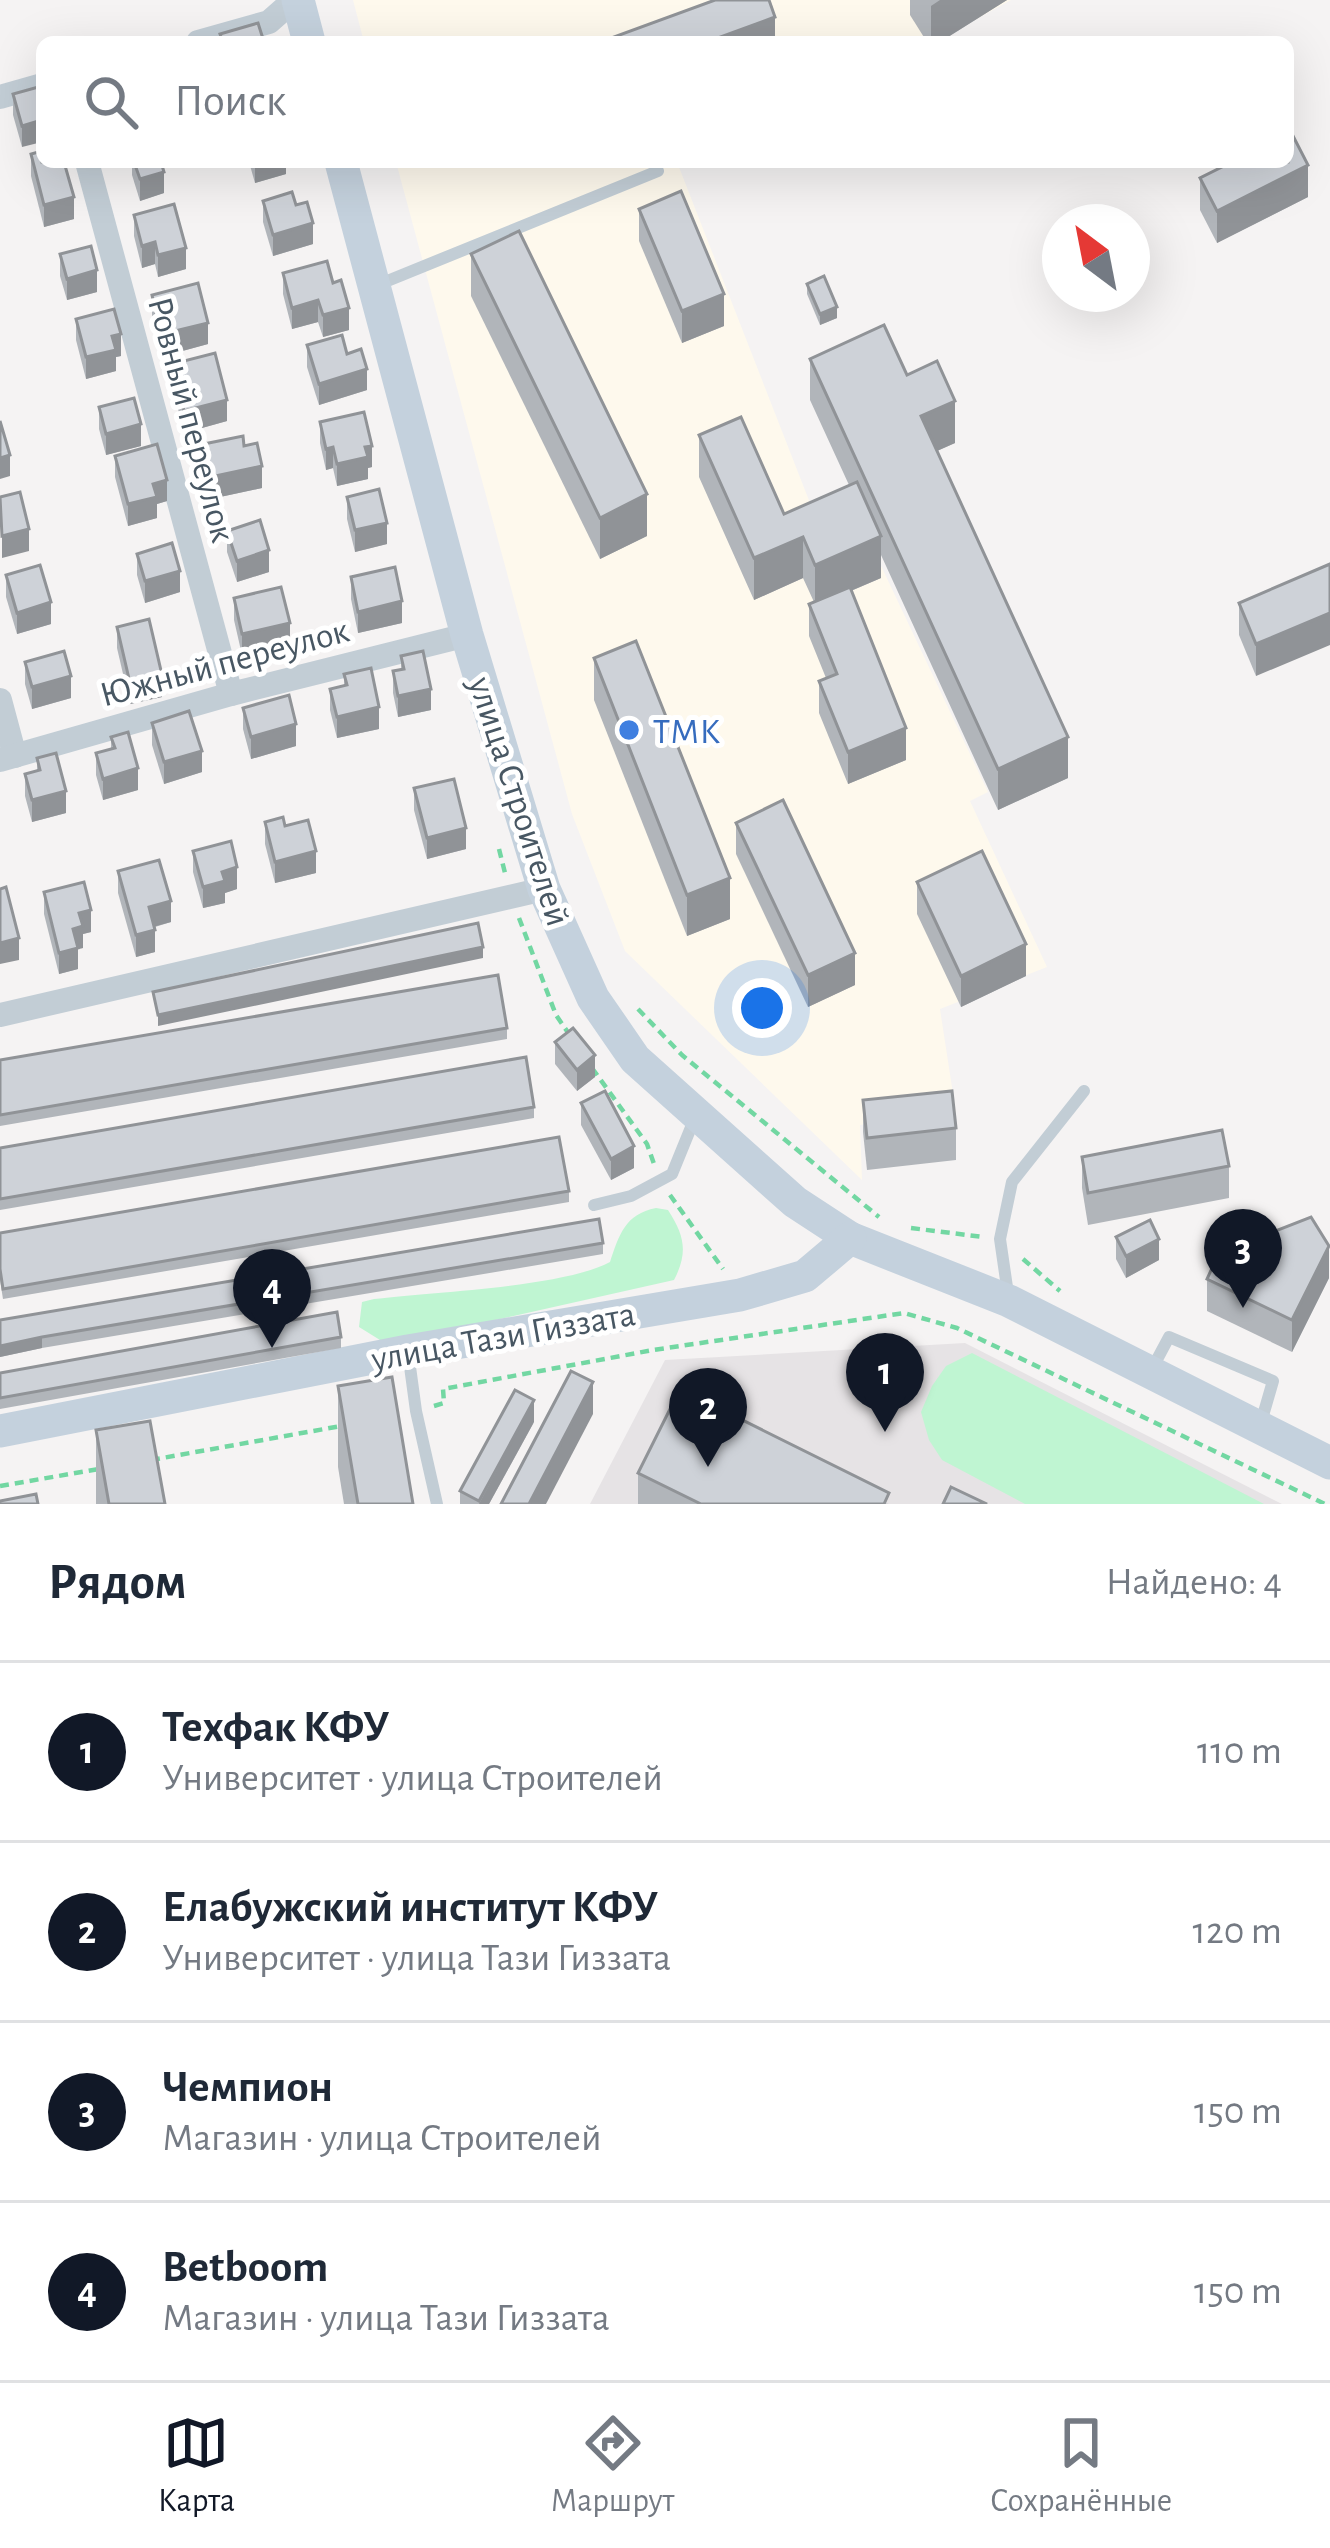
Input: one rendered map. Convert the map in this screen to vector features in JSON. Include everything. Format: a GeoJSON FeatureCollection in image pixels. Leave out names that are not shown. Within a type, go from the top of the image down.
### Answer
{"type":"FeatureCollection","features":[{"type":"Feature","properties":{"kind":"street"},"geometry":{"type":"LineString","coordinates":[[219,36],[269,22],[296,0],[307,36]]}},
{"type":"Feature","properties":{"kind":"street"},"geometry":{"type":"LineString","coordinates":[[0,97],[36,87]]}},
{"type":"Feature","properties":{"kind":"street","name":"Ровный переулок"},"geometry":{"type":"LineString","coordinates":[[89,168],[231,694]]}},
{"type":"Feature","properties":{"kind":"street","name":"улица Строителей"},"geometry":{"type":"LineString","coordinates":[[343,168],[467,635],[544,890],[593,998],[635,1059],[795,1202],[850,1238],[1009,1301],[1330,1463]]}},
{"type":"Feature","properties":{"kind":"street","name":"Южный переулок"},"geometry":{"type":"LineString","coordinates":[[7,758],[231,694],[467,635]]}},
{"type":"Feature","properties":{"kind":"street"},"geometry":{"type":"LineString","coordinates":[[0,700],[7,758]]}},
{"type":"Feature","properties":{"kind":"street"},"geometry":{"type":"LineString","coordinates":[[0,1016],[544,890]]}},
{"type":"Feature","properties":{"kind":"street","name":"улица Тази Гиззата"},"geometry":{"type":"LineString","coordinates":[[0,1431],[408,1351],[740,1295],[806,1276],[850,1238]]}},
{"type":"Feature","properties":{"kind":"lane"},"geometry":{"type":"LineString","coordinates":[[374,286],[658,171]]}},
{"type":"Feature","properties":{"kind":"lane"},"geometry":{"type":"LineString","coordinates":[[1009,1301],[1000,1239],[1012,1182],[1084,1091]]}},
{"type":"Feature","properties":{"kind":"lane"},"geometry":{"type":"LineString","coordinates":[[594,1205],[631,1196],[672,1174],[695,1115]]}},
{"type":"Feature","properties":{"kind":"lane"},"geometry":{"type":"LineString","coordinates":[[1150,1372],[1169,1336],[1273,1381],[1259,1427]]}},
{"type":"Feature","properties":{"kind":"lane"},"geometry":{"type":"LineString","coordinates":[[408,1351],[437,1504]]}},
{"type":"Feature","properties":{"kind":"path"},"geometry":{"type":"LineString","coordinates":[[635,1005],[682,1054],[890,1226]]}},
{"type":"Feature","properties":{"kind":"path"},"geometry":{"type":"LineString","coordinates":[[660,1181],[740,1295]]}},
{"type":"Feature","properties":{"kind":"path"},"geometry":{"type":"LineString","coordinates":[[912,1228],[1000,1239],[1063,1294]]}},
{"type":"Feature","properties":{"kind":"path"},"geometry":{"type":"LineString","coordinates":[[416,1411],[444,1403],[443,1389],[652,1350],[904,1313],[957,1328],[1325,1504]]}},
{"type":"Feature","properties":{"kind":"path"},"geometry":{"type":"LineString","coordinates":[[142,1462],[349,1424]]}},
{"type":"Feature","properties":{"kind":"path"},"geometry":{"type":"LineString","coordinates":[[0,1486],[118,1466]]}},
{"type":"Feature","properties":{"kind":"shaded area"},"geometry":{"type":"Polygon","coordinates":[[[353,0],[1011,0],[946,36],[362,36],[353,0]]]}},
{"type":"Feature","properties":{"kind":"shaded area"},"geometry":{"type":"Polygon","coordinates":[[[398,168],[679,168],[819,526],[857,515],[988,792],[970,801],[1047,967],[940,1009],[956,1113],[860,1125],[862,1180],[625,951],[572,814],[398,168]]]}},
{"type":"Feature","properties":{"kind":"shaded area"},"geometry":{"type":"Polygon","coordinates":[[[965,1343],[1282,1504],[590,1504],[665,1360],[965,1343]]]}},
{"type":"Feature","properties":{"kind":"green space"},"geometry":{"type":"Polygon","coordinates":[[[656,1208],[668,1210],[681,1236],[683,1253],[674,1280],[406,1340],[380,1340],[359,1327],[362,1302],[530,1283],[610,1262],[630,1221],[656,1208]]]}},
{"type":"Feature","properties":{"kind":"green space"},"geometry":{"type":"Polygon","coordinates":[[[972,1353],[1264,1504],[1025,1504],[942,1460],[929,1440],[921,1412],[932,1386],[946,1366],[972,1353]]]}},
{"type":"Feature","properties":{"kind":"building"},"geometry":{"type":"Polygon","coordinates":[[[715,0],[769,0],[775,17],[723,36],[616,36],[715,0]]]}},
{"type":"Feature","properties":{"kind":"building"},"geometry":{"type":"Polygon","coordinates":[[[258,23],[262,36],[221,36],[258,23]]]}},
{"type":"Feature","properties":{"kind":"building"},"geometry":{"type":"Polygon","coordinates":[[[36,88],[36,122],[22,126],[13,94],[36,88]]]}},
{"type":"Feature","properties":{"kind":"building"},"geometry":{"type":"Polygon","coordinates":[[[1294,138],[1308,165],[1217,211],[1200,178],[1220,168],[1294,168],[1294,138]]]}},
{"type":"Feature","properties":{"kind":"building"},"geometry":{"type":"Polygon","coordinates":[[[36,153],[36,168],[66,168],[74,197],[44,205],[31,154],[36,153]]]}},
{"type":"Feature","properties":{"kind":"building"},"geometry":{"type":"Polygon","coordinates":[[[136,168],[163,168],[164,172],[140,179],[136,168]]]}},
{"type":"Feature","properties":{"kind":"building"},"geometry":{"type":"Polygon","coordinates":[[[681,191],[724,294],[682,311],[639,209],[681,191]]]}},
{"type":"Feature","properties":{"kind":"building"},"geometry":{"type":"Polygon","coordinates":[[[292,192],[296,205],[307,202],[313,223],[273,235],[263,201],[292,192]]]}},
{"type":"Feature","properties":{"kind":"building"},"geometry":{"type":"Polygon","coordinates":[[[174,204],[186,248],[158,255],[155,242],[142,246],[134,215],[174,204]]]}},
{"type":"Feature","properties":{"kind":"building"},"geometry":{"type":"Polygon","coordinates":[[[519,231],[647,494],[600,518],[471,254],[519,231]]]}},
{"type":"Feature","properties":{"kind":"building"},"geometry":{"type":"Polygon","coordinates":[[[91,246],[97,270],[67,279],[60,254],[91,246]]]}},
{"type":"Feature","properties":{"kind":"building"},"geometry":{"type":"Polygon","coordinates":[[[327,261],[333,283],[341,280],[349,308],[323,315],[318,300],[292,308],[283,273],[327,261]]]}},
{"type":"Feature","properties":{"kind":"building"},"geometry":{"type":"Polygon","coordinates":[[[824,276],[837,307],[820,314],[807,284],[824,276]]]}},
{"type":"Feature","properties":{"kind":"building"},"geometry":{"type":"Polygon","coordinates":[[[198,283],[208,323],[175,331],[171,318],[158,322],[152,295],[198,283]]]}},
{"type":"Feature","properties":{"kind":"building"},"geometry":{"type":"Polygon","coordinates":[[[114,309],[121,334],[112,336],[116,350],[86,357],[76,319],[114,309]]]}},
{"type":"Feature","properties":{"kind":"building"},"geometry":{"type":"Polygon","coordinates":[[[884,325],[907,375],[937,361],[955,401],[921,416],[1068,737],[998,769],[810,359],[884,325]]]}},
{"type":"Feature","properties":{"kind":"building"},"geometry":{"type":"Polygon","coordinates":[[[342,335],[347,354],[361,349],[367,369],[319,384],[307,345],[342,335]]]}},
{"type":"Feature","properties":{"kind":"building"},"geometry":{"type":"Polygon","coordinates":[[[215,353],[227,400],[184,411],[172,364],[215,353]]]}},
{"type":"Feature","properties":{"kind":"building"},"geometry":{"type":"Polygon","coordinates":[[[134,398],[141,424],[106,434],[99,407],[134,398]]]}},
{"type":"Feature","properties":{"kind":"building"},"geometry":{"type":"Polygon","coordinates":[[[364,412],[372,446],[365,447],[368,457],[337,464],[333,447],[326,449],[320,422],[364,412]]]}},
{"type":"Feature","properties":{"kind":"building"},"geometry":{"type":"Polygon","coordinates":[[[741,417],[784,514],[857,482],[881,536],[815,565],[803,537],[754,558],[699,435],[741,417]]]}},
{"type":"Feature","properties":{"kind":"building"},"geometry":{"type":"Polygon","coordinates":[[[0,421],[10,455],[0,458],[0,421]]]}},
{"type":"Feature","properties":{"kind":"building"},"geometry":{"type":"Polygon","coordinates":[[[243,436],[244,446],[257,443],[262,466],[206,478],[199,445],[243,436]]]}},
{"type":"Feature","properties":{"kind":"building"},"geometry":{"type":"Polygon","coordinates":[[[157,444],[167,480],[153,484],[157,497],[128,504],[115,456],[157,444]]]}},
{"type":"Feature","properties":{"kind":"building"},"geometry":{"type":"Polygon","coordinates":[[[379,489],[387,523],[355,530],[347,497],[379,489]]]}},
{"type":"Feature","properties":{"kind":"building"},"geometry":{"type":"Polygon","coordinates":[[[20,492],[29,529],[2,536],[0,497],[20,492]]]}},
{"type":"Feature","properties":{"kind":"building"},"geometry":{"type":"Polygon","coordinates":[[[260,520],[269,550],[237,561],[227,531],[260,520]]]}},
{"type":"Feature","properties":{"kind":"building"},"geometry":{"type":"Polygon","coordinates":[[[172,543],[180,571],[145,581],[137,554],[172,543]]]}},
{"type":"Feature","properties":{"kind":"building"},"geometry":{"type":"Polygon","coordinates":[[[1330,564],[1330,613],[1256,644],[1239,603],[1330,564]]]}},
{"type":"Feature","properties":{"kind":"building"},"geometry":{"type":"Polygon","coordinates":[[[40,565],[51,602],[17,613],[6,575],[40,565]]]}},
{"type":"Feature","properties":{"kind":"building"},"geometry":{"type":"Polygon","coordinates":[[[395,567],[402,601],[358,612],[351,577],[395,567]]]}},
{"type":"Feature","properties":{"kind":"building"},"geometry":{"type":"Polygon","coordinates":[[[281,587],[290,623],[242,634],[234,598],[281,587]]]}},
{"type":"Feature","properties":{"kind":"building"},"geometry":{"type":"Polygon","coordinates":[[[850,587],[906,728],[848,752],[819,681],[837,674],[809,604],[850,587]]]}},
{"type":"Feature","properties":{"kind":"building"},"geometry":{"type":"Polygon","coordinates":[[[149,619],[162,675],[130,683],[117,627],[149,619]]]}},
{"type":"Feature","properties":{"kind":"building"},"geometry":{"type":"Polygon","coordinates":[[[636,641],[730,878],[687,895],[594,658],[636,641]]]}},
{"type":"Feature","properties":{"kind":"building"},"geometry":{"type":"Polygon","coordinates":[[[64,651],[71,676],[32,687],[25,662],[64,651]]]}},
{"type":"Feature","properties":{"kind":"building"},"geometry":{"type":"Polygon","coordinates":[[[423,651],[431,689],[398,696],[393,671],[404,669],[401,656],[423,651]]]}},
{"type":"Feature","properties":{"kind":"building"},"geometry":{"type":"Polygon","coordinates":[[[371,668],[379,707],[337,717],[330,689],[347,685],[344,674],[371,668]]]}},
{"type":"Feature","properties":{"kind":"building"},"geometry":{"type":"Polygon","coordinates":[[[289,695],[296,724],[251,737],[243,708],[289,695]]]}},
{"type":"Feature","properties":{"kind":"building"},"geometry":{"type":"Polygon","coordinates":[[[189,711],[202,751],[164,762],[152,723],[189,711]]]}},
{"type":"Feature","properties":{"kind":"building"},"geometry":{"type":"Polygon","coordinates":[[[128,732],[138,768],[103,779],[96,753],[115,748],[111,737],[128,732]]]}},
{"type":"Feature","properties":{"kind":"building"},"geometry":{"type":"Polygon","coordinates":[[[56,753],[66,791],[32,800],[25,774],[40,770],[37,758],[56,753]]]}},
{"type":"Feature","properties":{"kind":"building"},"geometry":{"type":"Polygon","coordinates":[[[454,779],[466,828],[427,838],[414,788],[454,779]]]}},
{"type":"Feature","properties":{"kind":"building"},"geometry":{"type":"Polygon","coordinates":[[[783,800],[855,953],[808,975],[736,823],[783,800]]]}},
{"type":"Feature","properties":{"kind":"building"},"geometry":{"type":"Polygon","coordinates":[[[283,817],[285,826],[308,820],[316,851],[275,862],[265,822],[283,817]]]}},
{"type":"Feature","properties":{"kind":"building"},"geometry":{"type":"Polygon","coordinates":[[[231,841],[237,867],[222,872],[225,881],[203,887],[193,851],[231,841]]]}},
{"type":"Feature","properties":{"kind":"building"},"geometry":{"type":"Polygon","coordinates":[[[982,851],[1026,944],[961,976],[917,882],[982,851]]]}},
{"type":"Feature","properties":{"kind":"building"},"geometry":{"type":"Polygon","coordinates":[[[159,860],[171,901],[149,907],[155,930],[136,935],[118,871],[159,860]]]}},
{"type":"Feature","properties":{"kind":"building"},"geometry":{"type":"Polygon","coordinates":[[[84,882],[91,910],[79,913],[83,926],[73,929],[78,948],[59,953],[44,892],[84,882]]]}},
{"type":"Feature","properties":{"kind":"building"},"geometry":{"type":"Polygon","coordinates":[[[6,887],[19,938],[0,943],[0,889],[6,887]]]}},
{"type":"Feature","properties":{"kind":"building"},"geometry":{"type":"Polygon","coordinates":[[[478,923],[483,947],[158,1015],[153,992],[478,923]]]}},
{"type":"Feature","properties":{"kind":"building"},"geometry":{"type":"Polygon","coordinates":[[[498,975],[507,1028],[0,1115],[0,1060],[498,975]]]}},
{"type":"Feature","properties":{"kind":"building"},"geometry":{"type":"Polygon","coordinates":[[[573,1028],[595,1055],[577,1070],[555,1042],[573,1028]]]}},
{"type":"Feature","properties":{"kind":"building"},"geometry":{"type":"Polygon","coordinates":[[[526,1057],[534,1107],[0,1199],[0,1148],[526,1057]]]}},
{"type":"Feature","properties":{"kind":"building"},"geometry":{"type":"Polygon","coordinates":[[[605,1091],[634,1146],[611,1159],[581,1103],[605,1091]]]}},
{"type":"Feature","properties":{"kind":"building"},"geometry":{"type":"Polygon","coordinates":[[[952,1091],[956,1128],[867,1138],[863,1100],[952,1091]]]}},
{"type":"Feature","properties":{"kind":"building"},"geometry":{"type":"Polygon","coordinates":[[[1222,1130],[1229,1166],[1088,1193],[1082,1157],[1222,1130]]]}},
{"type":"Feature","properties":{"kind":"building"},"geometry":{"type":"Polygon","coordinates":[[[559,1137],[569,1191],[3,1289],[0,1233],[559,1137]]]}},
{"type":"Feature","properties":{"kind":"building"},"geometry":{"type":"Polygon","coordinates":[[[1311,1217],[1329,1246],[1292,1320],[1207,1279],[1219,1253],[1311,1217]]]}},
{"type":"Feature","properties":{"kind":"building"},"geometry":{"type":"Polygon","coordinates":[[[599,1219],[603,1243],[0,1346],[0,1320],[599,1219]]]}},
{"type":"Feature","properties":{"kind":"building"},"geometry":{"type":"Polygon","coordinates":[[[1150,1220],[1159,1239],[1126,1256],[1116,1237],[1150,1220]]]}},
{"type":"Feature","properties":{"kind":"building"},"geometry":{"type":"Polygon","coordinates":[[[337,1312],[341,1337],[0,1398],[0,1373],[337,1312]]]}},
{"type":"Feature","properties":{"kind":"building"},"geometry":{"type":"Polygon","coordinates":[[[571,1371],[593,1382],[529,1504],[501,1504],[571,1371]]]}},
{"type":"Feature","properties":{"kind":"building"},"geometry":{"type":"Polygon","coordinates":[[[392,1377],[413,1504],[358,1504],[338,1386],[392,1377]]]}},
{"type":"Feature","properties":{"kind":"building"},"geometry":{"type":"Polygon","coordinates":[[[680,1389],[889,1493],[884,1504],[701,1504],[638,1473],[680,1389]]]}},
{"type":"Feature","properties":{"kind":"building"},"geometry":{"type":"Polygon","coordinates":[[[515,1390],[534,1400],[479,1501],[460,1491],[515,1390]]]}},
{"type":"Feature","properties":{"kind":"building"},"geometry":{"type":"Polygon","coordinates":[[[150,1421],[165,1504],[109,1504],[96,1430],[150,1421]]]}},
{"type":"Feature","properties":{"kind":"building"},"geometry":{"type":"Polygon","coordinates":[[[951,1487],[987,1504],[943,1504],[951,1487]]]}},
{"type":"Feature","properties":{"kind":"building"},"geometry":{"type":"Polygon","coordinates":[[[36,1494],[38,1504],[0,1504],[0,1501],[36,1494]]]}},
{"type":"Feature","properties":{"kind":"place","name":"ТМК"},"geometry":{"type":"Point","coordinates":[629,730]}},
{"type":"Feature","properties":{"kind":"place","name":"Чемпион"},"geometry":{"type":"Point","coordinates":[1243,1308]}},
{"type":"Feature","properties":{"kind":"place","name":"Betboom"},"geometry":{"type":"Point","coordinates":[272,1348]}},
{"type":"Feature","properties":{"kind":"place","name":"Техфак КФУ"},"geometry":{"type":"Point","coordinates":[885,1432]}},
{"type":"Feature","properties":{"kind":"place","name":"Елабужский институт КФУ"},"geometry":{"type":"Point","coordinates":[708,1467]}}]}
